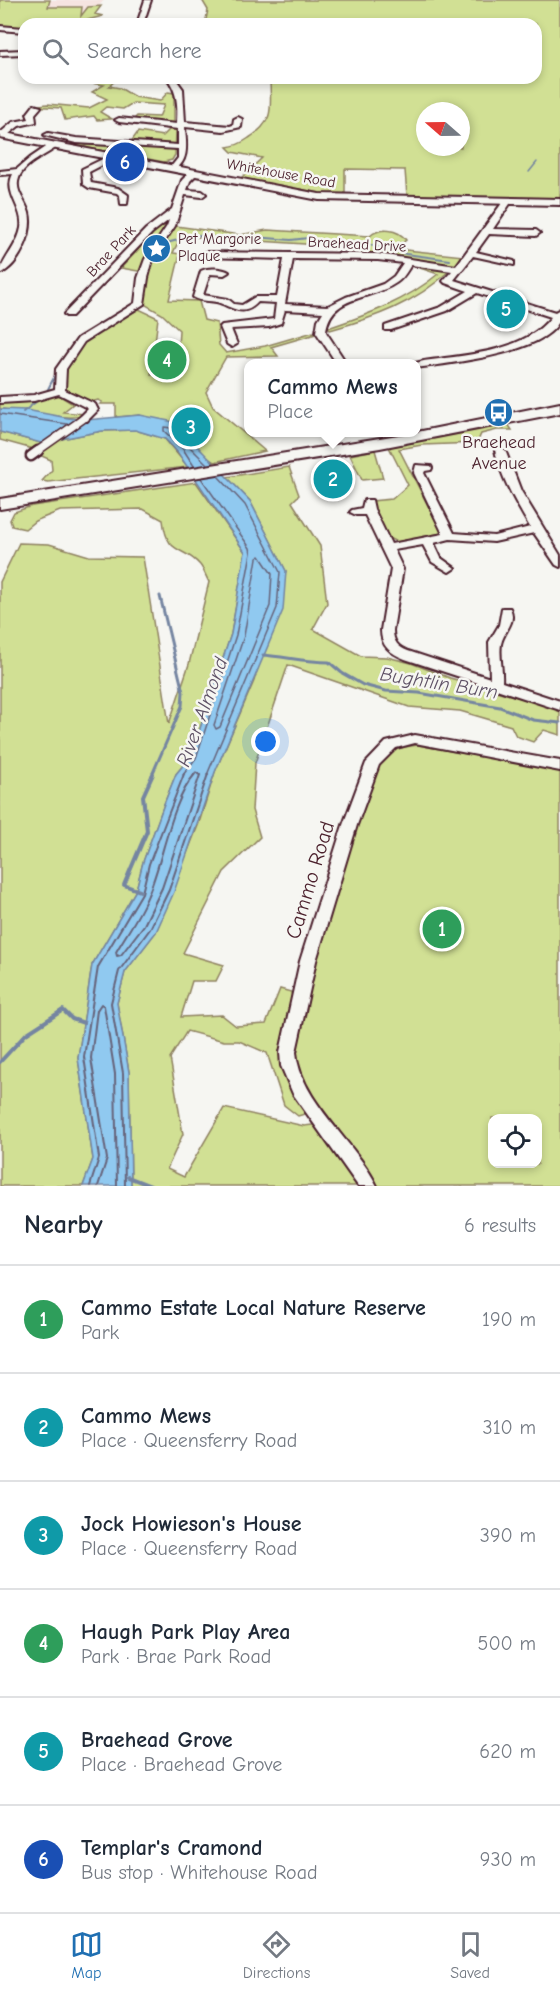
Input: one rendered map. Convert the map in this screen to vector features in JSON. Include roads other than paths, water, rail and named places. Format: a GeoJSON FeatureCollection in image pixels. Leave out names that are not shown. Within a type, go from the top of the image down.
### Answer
{"type":"FeatureCollection","features":[{"type":"Feature","properties":{"kind":"main road"},"geometry":{"type":"LineString","coordinates":[[421,431],[560,408]]}},
{"type":"Feature","properties":{"kind":"main road"},"geometry":{"type":"LineString","coordinates":[[0,504],[261,462],[385,437]]}},
{"type":"Feature","properties":{"kind":"street"},"geometry":{"type":"LineString","coordinates":[[141,18],[148,0]]}},
{"type":"Feature","properties":{"kind":"street"},"geometry":{"type":"LineString","coordinates":[[0,28],[18,30]]}},
{"type":"Feature","properties":{"kind":"street"},"geometry":{"type":"LineString","coordinates":[[0,53],[18,52]]}},
{"type":"Feature","properties":{"kind":"street"},"geometry":{"type":"LineString","coordinates":[[174,168],[182,161],[180,93],[175,84]]}},
{"type":"Feature","properties":{"kind":"street"},"geometry":{"type":"LineString","coordinates":[[1,136],[16,124],[33,120],[28,114],[37,107]]}},
{"type":"Feature","properties":{"kind":"street"},"geometry":{"type":"LineString","coordinates":[[121,120],[182,126],[204,124],[219,134],[237,127],[238,119]]}},
{"type":"Feature","properties":{"kind":"street"},"geometry":{"type":"LineString","coordinates":[[48,135],[89,144],[125,142],[158,147],[182,147]]}},
{"type":"Feature","properties":{"kind":"street","name":"Whitehouse Road"},"geometry":{"type":"LineString","coordinates":[[1,136],[328,197],[560,202]]}},
{"type":"Feature","properties":{"kind":"street"},"geometry":{"type":"LineString","coordinates":[[0,173],[19,171],[55,145]]}},
{"type":"Feature","properties":{"kind":"street"},"geometry":{"type":"LineString","coordinates":[[114,157],[86,171],[87,184],[119,190],[124,195],[124,202]]}},
{"type":"Feature","properties":{"kind":"street"},"geometry":{"type":"LineString","coordinates":[[0,272],[11,262],[26,225],[25,214],[14,191],[19,171]]}},
{"type":"Feature","properties":{"kind":"street"},"geometry":{"type":"LineString","coordinates":[[31,456],[93,410],[91,406],[65,395],[60,390],[61,369],[81,340],[139,304],[149,259],[171,226],[186,178],[194,173]]}},
{"type":"Feature","properties":{"kind":"street"},"geometry":{"type":"LineString","coordinates":[[182,192],[202,195]]}},
{"type":"Feature","properties":{"kind":"street"},"geometry":{"type":"LineString","coordinates":[[421,364],[482,355],[518,345],[538,335],[559,314],[448,281],[508,201]]}},
{"type":"Feature","properties":{"kind":"street","name":"Brae Park"},"geometry":{"type":"LineString","coordinates":[[69,314],[148,231],[176,210]]}},
{"type":"Feature","properties":{"kind":"street"},"geometry":{"type":"LineString","coordinates":[[487,231],[536,233]]}},
{"type":"Feature","properties":{"kind":"street"},"geometry":{"type":"LineString","coordinates":[[471,253],[511,263]]}},
{"type":"Feature","properties":{"kind":"street","name":"Braehead Drive"},"geometry":{"type":"LineString","coordinates":[[205,255],[378,257],[459,269]]}},
{"type":"Feature","properties":{"kind":"street","name":"Braehead Drive"},"geometry":{"type":"LineString","coordinates":[[282,303],[289,256]]}},
{"type":"Feature","properties":{"kind":"street"},"geometry":{"type":"LineString","coordinates":[[0,260],[11,262]]}},
{"type":"Feature","properties":{"kind":"street"},"geometry":{"type":"LineString","coordinates":[[339,359],[321,332],[322,320],[339,302],[396,280],[409,261]]}},
{"type":"Feature","properties":{"kind":"street"},"geometry":{"type":"LineString","coordinates":[[224,272],[204,268],[198,295],[200,298],[225,301],[231,306],[242,308],[260,299],[330,309]]}},
{"type":"Feature","properties":{"kind":"street"},"geometry":{"type":"LineString","coordinates":[[393,328],[444,309],[476,290]]}},
{"type":"Feature","properties":{"kind":"street"},"geometry":{"type":"LineString","coordinates":[[232,344],[225,327],[276,322],[282,303]]}},
{"type":"Feature","properties":{"kind":"street"},"geometry":{"type":"LineString","coordinates":[[0,400],[34,398],[60,390]]}},
{"type":"Feature","properties":{"kind":"street"},"geometry":{"type":"LineString","coordinates":[[513,454],[500,452],[501,462],[538,529],[560,563]]}},
{"type":"Feature","properties":{"kind":"street"},"geometry":{"type":"LineString","coordinates":[[427,468],[420,467],[418,473],[450,536]]}},
{"type":"Feature","properties":{"kind":"street"},"geometry":{"type":"LineString","coordinates":[[364,508],[397,569],[386,639],[391,646],[409,656],[560,706]]}},
{"type":"Feature","properties":{"kind":"street"},"geometry":{"type":"LineString","coordinates":[[387,548],[450,536],[494,539],[538,529]]}},
{"type":"Feature","properties":{"kind":"street"},"geometry":{"type":"LineString","coordinates":[[427,540],[436,560],[449,568]]}},
{"type":"Feature","properties":{"kind":"street"},"geometry":{"type":"LineString","coordinates":[[495,684],[498,675],[495,641],[508,621],[506,611]]}},
{"type":"Feature","properties":{"kind":"street","name":"Cammo Road"},"geometry":{"type":"LineString","coordinates":[[368,1186],[299,1089],[289,1066],[288,1052],[305,971],[350,825],[373,763],[391,745],[415,739],[560,766]]}},
{"type":"Feature","properties":{"kind":"water"},"geometry":{"type":"Polygon","coordinates":[[[0,409],[26,410],[86,420],[140,415],[174,422],[250,501],[286,571],[283,610],[215,772],[174,892],[156,932],[125,972],[117,1003],[129,1072],[131,1186],[83,1186],[93,1159],[78,1058],[92,965],[136,890],[143,862],[176,774],[191,756],[231,634],[245,552],[178,453],[165,439],[135,430],[102,431],[41,443],[0,432],[0,409]]]}},
{"type":"Feature","properties":{"kind":"waterway"},"geometry":{"type":"LineString","coordinates":[[529,172],[537,162]]}},
{"type":"Feature","properties":{"kind":"waterway"},"geometry":{"type":"LineString","coordinates":[[159,245],[197,235],[243,241],[255,237],[291,240],[308,238],[323,242],[358,242],[406,254],[450,260]]}},
{"type":"Feature","properties":{"kind":"waterway"},"geometry":{"type":"LineString","coordinates":[[46,393],[66,354]]}},
{"type":"Feature","properties":{"kind":"waterway"},"geometry":{"type":"LineString","coordinates":[[23,412],[41,398]]}},
{"type":"Feature","properties":{"kind":"waterway","name":"River Almond"},"geometry":{"type":"LineString","coordinates":[[152,775],[182,706],[183,692],[160,596]]}},
{"type":"Feature","properties":{"kind":"waterway","name":"Bughtlin Burn"},"geometry":{"type":"LineString","coordinates":[[263,655],[329,662],[342,673],[363,685],[386,691],[419,693],[500,707],[533,720],[560,723]]}},
{"type":"Feature","properties":{"kind":"waterway"},"geometry":{"type":"LineString","coordinates":[[140,891],[124,885],[147,831],[143,796],[153,774]]}},
{"type":"Feature","properties":{"kind":"waterway"},"geometry":{"type":"LineString","coordinates":[[0,1062],[26,1034],[63,1010],[72,1019],[84,1023]]}},
{"type":"Feature","properties":{"kind":"waterway"},"geometry":{"type":"LineString","coordinates":[[128,1177],[151,1186]]}},
{"type":"Feature","properties":{"kind":"place","name":"Templar's Cramond"},"geometry":{"type":"Point","coordinates":[125,162]}},
{"type":"Feature","properties":{"kind":"place","name":"Pet Margorie Plaque"},"geometry":{"type":"Point","coordinates":[157,248]}},
{"type":"Feature","properties":{"kind":"place","name":"Braehead Grove"},"geometry":{"type":"Point","coordinates":[506,309]}},
{"type":"Feature","properties":{"kind":"place","name":"Haugh Park Play Area"},"geometry":{"type":"Point","coordinates":[167,360]}},
{"type":"Feature","properties":{"kind":"place","name":"Braehead Avenue"},"geometry":{"type":"Point","coordinates":[499,413]}},
{"type":"Feature","properties":{"kind":"place","name":"Jock Howieson's House"},"geometry":{"type":"Point","coordinates":[191,427]}},
{"type":"Feature","properties":{"kind":"place","name":"Cammo Mews"},"geometry":{"type":"Point","coordinates":[333,479]}},
{"type":"Feature","properties":{"kind":"place","name":"Cammo Estate Local Nature Reserve"},"geometry":{"type":"Point","coordinates":[442,929]}}]}
